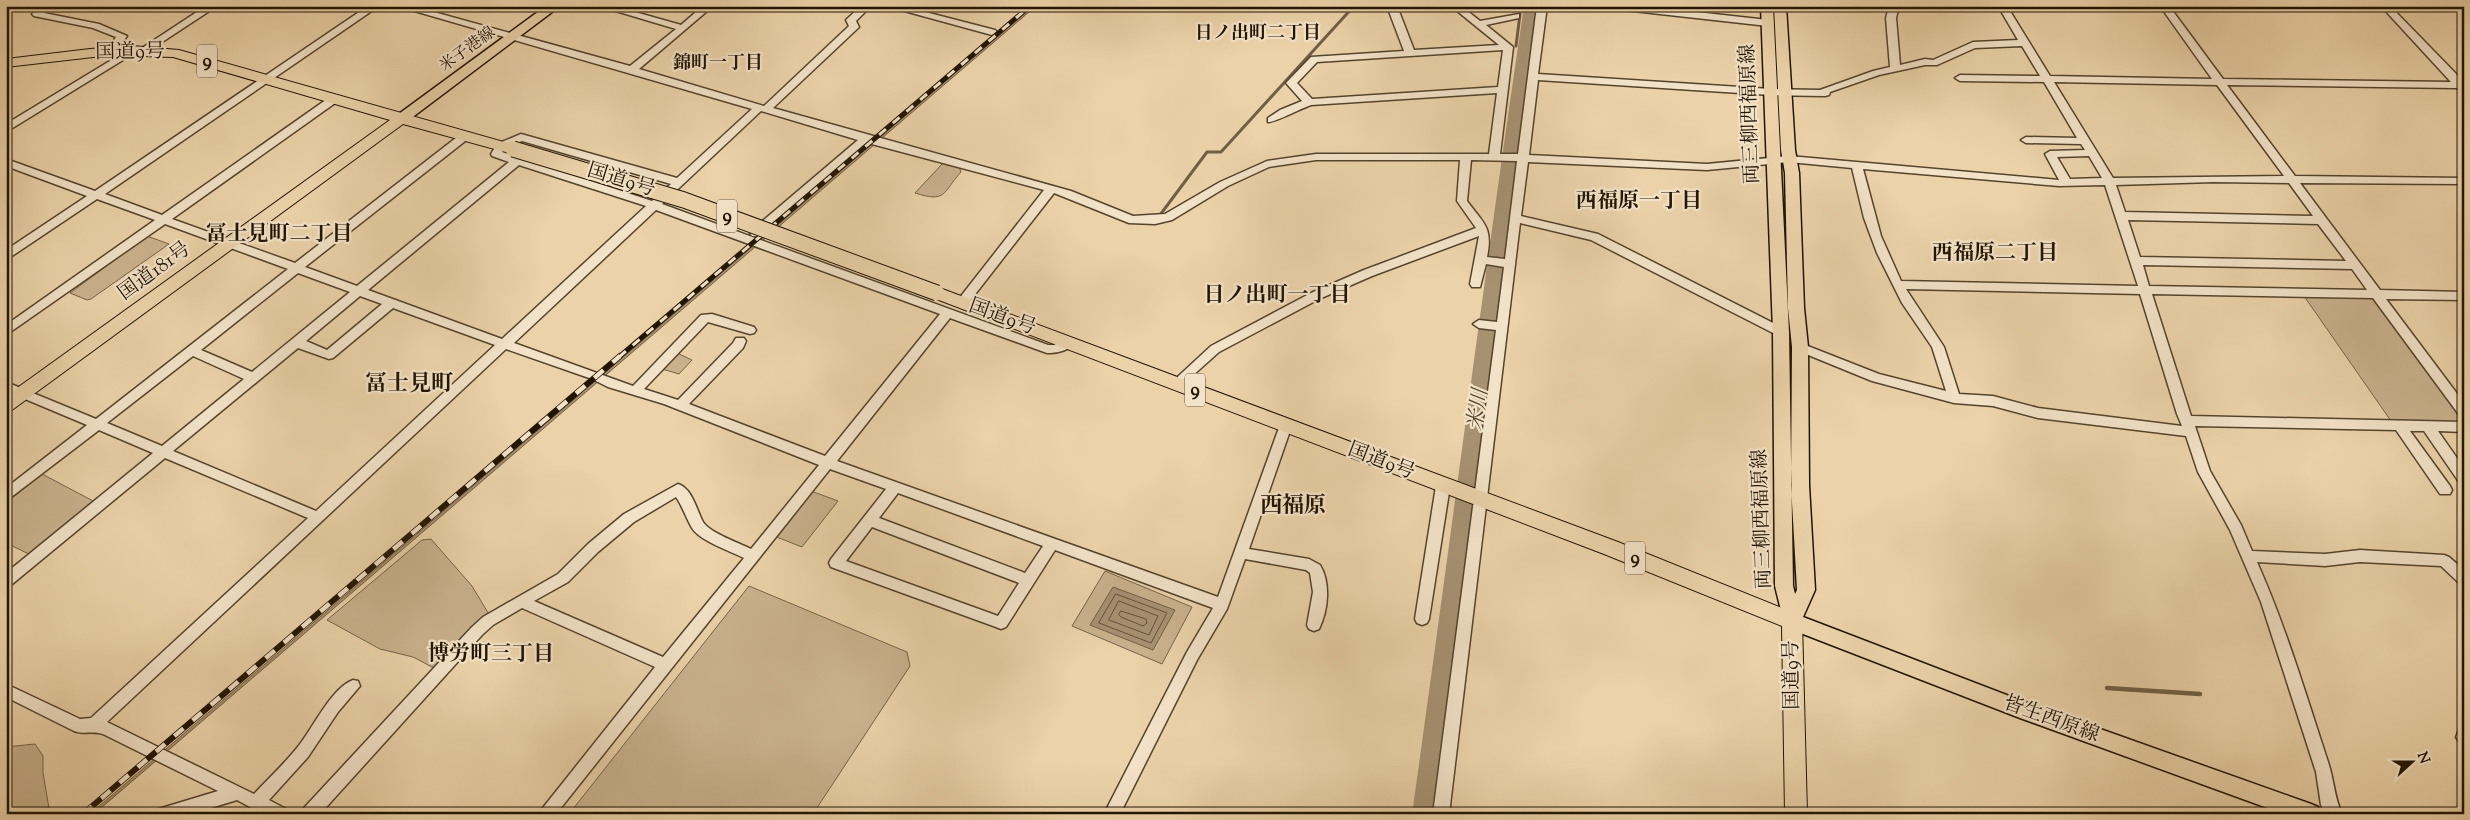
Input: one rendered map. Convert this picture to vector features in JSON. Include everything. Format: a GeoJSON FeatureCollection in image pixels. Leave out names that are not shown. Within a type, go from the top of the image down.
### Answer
{"type":"FeatureCollection","features":[{"type":"Feature","properties":{"kind":"highway","name":"国道9号"},"geometry":{"type":"LineString","coordinates":[[6,63],[112,51],[138,50],[185,55],[401,120],[465,136],[510,152],[599,173],[684,200],[1177,383],[1478,500],[1611,548],[1792,621],[1796,814]]}},
{"type":"Feature","properties":{"kind":"highway","name":"国道181号"},"geometry":{"type":"LineString","coordinates":[[6,405],[401,120]]}},
{"type":"Feature","properties":{"kind":"main road","name":"米子港線"},"geometry":{"type":"LineString","coordinates":[[401,120],[554,6]]}},
{"type":"Feature","properties":{"kind":"main road","name":"両三柳西福原線"},"geometry":{"type":"LineString","coordinates":[[1767,6],[1778,92],[1792,173],[1796,308],[1800,348],[1800,485],[1806,590],[1792,621]]}},
{"type":"Feature","properties":{"kind":"main road","name":"両三柳西福原線"},"geometry":{"type":"LineString","coordinates":[[1780,6],[1774,159],[1781,332],[1784,586],[1792,621]]}},
{"type":"Feature","properties":{"kind":"main road","name":"皆生西原線"},"geometry":{"type":"LineString","coordinates":[[1792,621],[2027,712],[2311,814]]}},
{"type":"Feature","properties":{"kind":"street"},"geometry":{"type":"LineString","coordinates":[[46,6],[37,14],[96,26],[122,36],[112,51]]}},
{"type":"Feature","properties":{"kind":"street"},"geometry":{"type":"LineString","coordinates":[[6,129],[213,6]]}},
{"type":"Feature","properties":{"kind":"street"},"geometry":{"type":"LineString","coordinates":[[6,256],[375,6]]}},
{"type":"Feature","properties":{"kind":"street"},"geometry":{"type":"LineString","coordinates":[[401,6],[514,36],[873,141],[1067,193],[1127,219],[1149,220],[1168,216],[1252,170],[1285,160],[1316,157],[1466,156],[1707,167],[1774,159],[1790,159],[2012,180],[2066,182],[2293,179],[2464,181]]}},
{"type":"Feature","properties":{"kind":"street"},"geometry":{"type":"LineString","coordinates":[[604,6],[683,28]]}},
{"type":"Feature","properties":{"kind":"street"},"geometry":{"type":"LineString","coordinates":[[632,70],[708,6]]}},
{"type":"Feature","properties":{"kind":"street"},"geometry":{"type":"LineString","coordinates":[[96,724],[677,182],[854,27],[851,20],[867,6]]}},
{"type":"Feature","properties":{"kind":"street"},"geometry":{"type":"LineString","coordinates":[[890,6],[992,32]]}},
{"type":"Feature","properties":{"kind":"street"},"geometry":{"type":"LineString","coordinates":[[1392,6],[1410,53]]}},
{"type":"Feature","properties":{"kind":"street"},"geometry":{"type":"LineString","coordinates":[[1455,6],[1508,47]]}},
{"type":"Feature","properties":{"kind":"street"},"geometry":{"type":"LineString","coordinates":[[1441,814],[1478,500],[1489,325],[1496,262],[1514,218],[1542,6]]}},
{"type":"Feature","properties":{"kind":"street"},"geometry":{"type":"LineString","coordinates":[[1615,6],[1768,23]]}},
{"type":"Feature","properties":{"kind":"street"},"geometry":{"type":"LineString","coordinates":[[1894,6],[1891,18],[1896,68]]}},
{"type":"Feature","properties":{"kind":"street"},"geometry":{"type":"LineString","coordinates":[[1988,6],[2004,9],[2042,6]]}},
{"type":"Feature","properties":{"kind":"street"},"geometry":{"type":"LineString","coordinates":[[2164,6],[2464,413]]}},
{"type":"Feature","properties":{"kind":"street"},"geometry":{"type":"LineString","coordinates":[[2385,6],[2462,87]]}},
{"type":"Feature","properties":{"kind":"street"},"geometry":{"type":"LineString","coordinates":[[2004,9],[2109,181],[2136,261],[2182,414],[2189,427],[2204,472],[2249,556],[2268,602],[2324,772],[2329,805],[2334,814]]}},
{"type":"Feature","properties":{"kind":"street"},"geometry":{"type":"LineString","coordinates":[[1478,24],[1516,16]]}},
{"type":"Feature","properties":{"kind":"street"},"geometry":{"type":"LineString","coordinates":[[1532,77],[1778,92],[1825,93],[1825,90],[1896,68],[1934,62],[1973,45],[2024,43]]}},
{"type":"Feature","properties":{"kind":"street"},"geometry":{"type":"LineString","coordinates":[[1310,102],[1291,83],[1312,59],[1508,47]]}},
{"type":"Feature","properties":{"kind":"street"},"geometry":{"type":"LineString","coordinates":[[1500,157],[1502,90],[1508,47]]}},
{"type":"Feature","properties":{"kind":"street"},"geometry":{"type":"LineString","coordinates":[[1960,78],[2462,87]]}},
{"type":"Feature","properties":{"kind":"street"},"geometry":{"type":"LineString","coordinates":[[1272,120],[1284,112],[1310,102],[1502,90]]}},
{"type":"Feature","properties":{"kind":"street"},"geometry":{"type":"LineString","coordinates":[[6,331],[334,99]]}},
{"type":"Feature","properties":{"kind":"street"},"geometry":{"type":"LineString","coordinates":[[6,496],[465,136]]}},
{"type":"Feature","properties":{"kind":"street"},"geometry":{"type":"LineString","coordinates":[[6,581],[358,290],[510,152],[521,137],[677,182]]}},
{"type":"Feature","properties":{"kind":"street"},"geometry":{"type":"LineString","coordinates":[[2026,140],[2084,141]]}},
{"type":"Feature","properties":{"kind":"street"},"geometry":{"type":"LineString","coordinates":[[748,239],[873,141]]}},
{"type":"Feature","properties":{"kind":"street"},"geometry":{"type":"LineString","coordinates":[[510,152],[1047,349],[1056,350],[1068,343]]}},
{"type":"Feature","properties":{"kind":"street"},"geometry":{"type":"LineString","coordinates":[[2066,182],[2050,154],[2092,154]]}},
{"type":"Feature","properties":{"kind":"street"},"geometry":{"type":"LineString","coordinates":[[1466,156],[1462,201],[1483,230],[1496,262]]}},
{"type":"Feature","properties":{"kind":"street"},"geometry":{"type":"LineString","coordinates":[[6,162],[504,344],[635,391],[646,393],[895,487],[1222,605]]}},
{"type":"Feature","properties":{"kind":"street"},"geometry":{"type":"LineString","coordinates":[[1857,164],[1862,196],[1871,226],[1908,302],[1934,340],[1943,360],[1954,398]]}},
{"type":"Feature","properties":{"kind":"street"},"geometry":{"type":"LineString","coordinates":[[962,303],[1051,189]]}},
{"type":"Feature","properties":{"kind":"street"},"geometry":{"type":"LineString","coordinates":[[2121,216],[2322,220]]}},
{"type":"Feature","properties":{"kind":"street"},"geometry":{"type":"LineString","coordinates":[[1514,218],[1594,237],[1781,332]]}},
{"type":"Feature","properties":{"kind":"street"},"geometry":{"type":"LineString","coordinates":[[1177,383],[1215,349],[1333,288],[1483,230]]}},
{"type":"Feature","properties":{"kind":"street"},"geometry":{"type":"LineString","coordinates":[[2136,261],[2355,265]]}},
{"type":"Feature","properties":{"kind":"street"},"geometry":{"type":"LineString","coordinates":[[1476,284],[1496,262]]}},
{"type":"Feature","properties":{"kind":"street"},"geometry":{"type":"LineString","coordinates":[[1899,285],[2464,296]]}},
{"type":"Feature","properties":{"kind":"street"},"geometry":{"type":"LineString","coordinates":[[295,342],[329,355],[391,303]]}},
{"type":"Feature","properties":{"kind":"street"},"geometry":{"type":"LineString","coordinates":[[546,814],[664,664],[948,313]]}},
{"type":"Feature","properties":{"kind":"street"},"geometry":{"type":"LineString","coordinates":[[635,391],[705,318],[712,318],[750,330]]}},
{"type":"Feature","properties":{"kind":"street"},"geometry":{"type":"LineString","coordinates":[[681,406],[740,341]]}},
{"type":"Feature","properties":{"kind":"street"},"geometry":{"type":"LineString","coordinates":[[1800,348],[1876,378],[1954,398],[1992,401],[2038,413],[2189,427],[2464,427]]}},
{"type":"Feature","properties":{"kind":"street"},"geometry":{"type":"LineString","coordinates":[[192,352],[253,378]]}},
{"type":"Feature","properties":{"kind":"street"},"geometry":{"type":"LineString","coordinates":[[6,386],[226,480],[318,517]]}},
{"type":"Feature","properties":{"kind":"street"},"geometry":{"type":"LineString","coordinates":[[1112,814],[1192,656],[1222,605],[1286,425]]}},
{"type":"Feature","properties":{"kind":"street"},"geometry":{"type":"LineString","coordinates":[[2400,426],[2445,490]]}},
{"type":"Feature","properties":{"kind":"street"},"geometry":{"type":"LineString","coordinates":[[2427,426],[2458,461],[2464,478]]}},
{"type":"Feature","properties":{"kind":"street"},"geometry":{"type":"LineString","coordinates":[[895,487],[836,563],[1001,623],[1052,543]]}},
{"type":"Feature","properties":{"kind":"street"},"geometry":{"type":"LineString","coordinates":[[1422,619],[1447,488]]}},
{"type":"Feature","properties":{"kind":"street"},"geometry":{"type":"LineString","coordinates":[[309,814],[477,631],[521,601],[563,578],[593,548],[629,518],[678,489],[692,510],[698,526],[705,533],[753,556]]}},
{"type":"Feature","properties":{"kind":"street"},"geometry":{"type":"LineString","coordinates":[[869,520],[1028,580]]}},
{"type":"Feature","properties":{"kind":"street"},"geometry":{"type":"LineString","coordinates":[[1240,553],[1309,566],[1318,570],[1321,578],[1314,626]]}},
{"type":"Feature","properties":{"kind":"street"},"geometry":{"type":"LineString","coordinates":[[2249,556],[2325,560],[2360,556],[2444,561],[2464,579]]}},
{"type":"Feature","properties":{"kind":"street"},"geometry":{"type":"LineString","coordinates":[[521,601],[664,664]]}},
{"type":"Feature","properties":{"kind":"street"},"geometry":{"type":"LineString","coordinates":[[256,802],[303,752],[333,707],[353,686]]}},
{"type":"Feature","properties":{"kind":"street"},"geometry":{"type":"LineString","coordinates":[[6,690],[79,726],[96,724],[280,814]]}},
{"type":"Feature","properties":{"kind":"street"},"geometry":{"type":"LineString","coordinates":[[165,814],[237,793]]}},
{"type":"Feature","properties":{"kind":"shaded area"},"geometry":{"type":"Polygon","coordinates":[[[943,163],[959,167],[961,172],[947,191],[933,197],[915,193],[943,163]]]}},
{"type":"Feature","properties":{"kind":"shaded area"},"geometry":{"type":"Polygon","coordinates":[[[147,236],[169,244],[91,299],[87,300],[70,293],[147,236]]]}},
{"type":"Feature","properties":{"kind":"shaded area"},"geometry":{"type":"Polygon","coordinates":[[[2304,296],[2372,296],[2464,421],[2462,423],[2391,421],[2304,296]]]}},
{"type":"Feature","properties":{"kind":"shaded area"},"geometry":{"type":"Polygon","coordinates":[[[677,353],[692,360],[679,374],[662,369],[677,353]]]}},
{"type":"Feature","properties":{"kind":"shaded area"},"geometry":{"type":"Polygon","coordinates":[[[42,474],[97,503],[33,556],[6,543],[6,503],[42,474]]]}},
{"type":"Feature","properties":{"kind":"shaded area"},"geometry":{"type":"Polygon","coordinates":[[[811,491],[838,501],[802,547],[774,536],[811,491]]]}},
{"type":"Feature","properties":{"kind":"shaded area"},"geometry":{"type":"Polygon","coordinates":[[[431,539],[472,586],[490,616],[440,665],[432,667],[413,657],[380,649],[327,620],[422,540],[431,539]]]}},
{"type":"Feature","properties":{"kind":"shaded area"},"geometry":{"type":"Polygon","coordinates":[[[1105,571],[1192,607],[1162,664],[1072,626],[1105,571]]]}},
{"type":"Feature","properties":{"kind":"shaded area"},"geometry":{"type":"Polygon","coordinates":[[[749,586],[907,652],[910,666],[813,814],[569,814],[749,586]]]}},
{"type":"Feature","properties":{"kind":"shaded area"},"geometry":{"type":"Polygon","coordinates":[[[35,744],[43,756],[43,773],[50,814],[6,814],[6,747],[35,744]]]}},
{"type":"Feature","properties":{"kind":"water"},"geometry":{"type":"Polygon","coordinates":[[[1033,6],[1036,6],[94,814],[90,814],[1033,6]]]}},
{"type":"Feature","properties":{"kind":"water"},"geometry":{"type":"Polygon","coordinates":[[[1113,587],[1175,610],[1153,650],[1090,625],[1113,587]]]}},
{"type":"Feature","properties":{"kind":"waterway"},"geometry":{"type":"LineString","coordinates":[[1160,215],[1207,152],[1221,152],[1354,6]]}},
{"type":"Feature","properties":{"kind":"waterway"},"geometry":{"type":"LineString","coordinates":[[1516,46],[1521,6]]}},
{"type":"Feature","properties":{"kind":"waterway","name":"米川"},"geometry":{"type":"LineString","coordinates":[[1425,814],[1480,404],[1498,248],[1532,6]]}},
{"type":"Feature","properties":{"kind":"waterway"},"geometry":{"type":"LineString","coordinates":[[2039,8],[2067,6]]}},
{"type":"Feature","properties":{"kind":"waterway"},"geometry":{"type":"LineString","coordinates":[[2107,688],[2200,694]]}},
{"type":"Feature","properties":{"kind":"railway"},"geometry":{"type":"LineString","coordinates":[[619,357],[1030,6]]}},
{"type":"Feature","properties":{"kind":"railway"},"geometry":{"type":"LineString","coordinates":[[83,814],[620,356]]}},
{"type":"Feature","properties":{"kind":"district","name":"日ノ出町二丁目"},"geometry":{"type":"Point","coordinates":[1258,34]}},
{"type":"Feature","properties":{"kind":"district","name":"錦町一丁目"},"geometry":{"type":"Point","coordinates":[718,64]}},
{"type":"Feature","properties":{"kind":"district","name":"西福原一丁目"},"geometry":{"type":"Point","coordinates":[1639,202]}},
{"type":"Feature","properties":{"kind":"district","name":"冨士見町二丁目"},"geometry":{"type":"Point","coordinates":[279,235]}},
{"type":"Feature","properties":{"kind":"district","name":"西福原二丁目"},"geometry":{"type":"Point","coordinates":[1995,254]}},
{"type":"Feature","properties":{"kind":"district","name":"日ノ出町一丁目"},"geometry":{"type":"Point","coordinates":[1277,296]}},
{"type":"Feature","properties":{"kind":"district","name":"冨士見町"},"geometry":{"type":"Point","coordinates":[409,385]}},
{"type":"Feature","properties":{"kind":"district","name":"西福原"},"geometry":{"type":"Point","coordinates":[1293,507]}},
{"type":"Feature","properties":{"kind":"district","name":"博労町三丁目"},"geometry":{"type":"Point","coordinates":[491,655]}}]}
